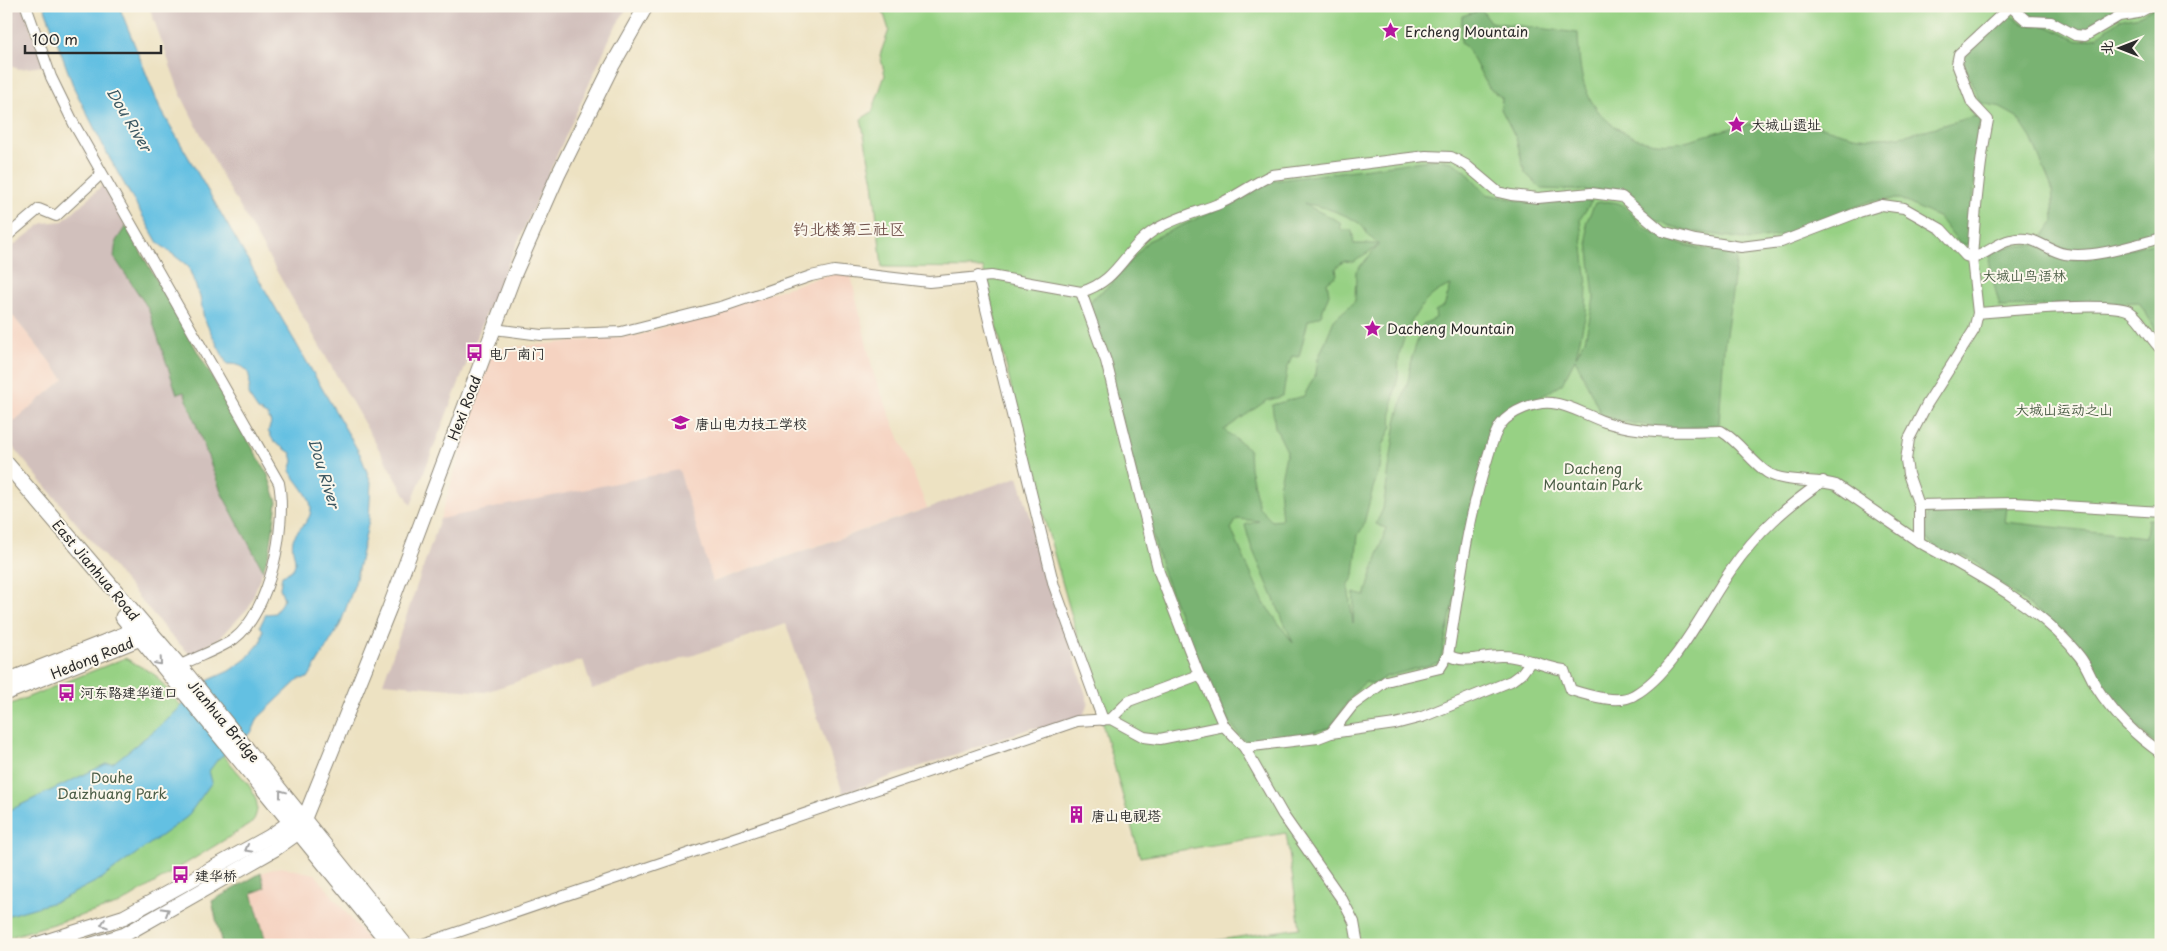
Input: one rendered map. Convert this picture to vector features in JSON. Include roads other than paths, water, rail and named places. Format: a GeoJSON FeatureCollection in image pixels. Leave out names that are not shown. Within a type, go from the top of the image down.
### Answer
{"type":"FeatureCollection","features":[{"type":"Feature","properties":{"kind":"main road","name":"East Jianhua Road"},"geometry":{"type":"LineString","coordinates":[[6,463],[139,632]]}},
{"type":"Feature","properties":{"kind":"main road","name":"East Jianhua Road"},"geometry":{"type":"LineString","coordinates":[[6,478],[139,632],[182,676]]}},
{"type":"Feature","properties":{"kind":"main road","name":"Jianhua Bridge"},"geometry":{"type":"LineString","coordinates":[[182,676],[258,771],[297,825]]}},
{"type":"Feature","properties":{"kind":"main road"},"geometry":{"type":"LineString","coordinates":[[297,825],[391,945]]}},
{"type":"Feature","properties":{"kind":"main road"},"geometry":{"type":"LineString","coordinates":[[297,825],[405,945]]}},
{"type":"Feature","properties":{"kind":"street"},"geometry":{"type":"LineString","coordinates":[[26,6],[52,77],[101,174],[278,483],[282,501],[278,549],[264,592],[251,620],[234,638],[182,676]]}},
{"type":"Feature","properties":{"kind":"street","name":"Hexi Road"},"geometry":{"type":"LineString","coordinates":[[297,825],[389,609],[494,329],[558,175],[612,66],[646,6]]}},
{"type":"Feature","properties":{"kind":"street"},"geometry":{"type":"LineString","coordinates":[[1919,542],[1919,505],[1908,474],[1906,460],[1909,439],[1927,404],[1974,330],[1978,313],[1972,258],[1975,214],[1988,120],[1972,103],[1957,64],[1960,54],[2011,7],[2027,21],[2051,22],[2075,36],[2085,36],[2119,16],[2138,13],[2151,6]]}},
{"type":"Feature","properties":{"kind":"street"},"geometry":{"type":"LineString","coordinates":[[494,329],[541,334],[621,332],[724,306],[811,276],[834,271],[929,282],[991,276],[1081,292],[1095,288],[1107,280],[1153,231],[1224,202],[1256,182],[1272,175],[1426,156],[1451,156],[1466,165],[1498,192],[1511,195],[1538,198],[1591,193],[1622,197],[1662,231],[1695,240],[1741,248],[1781,242],[1882,205],[1904,208],[1942,229],[1966,256],[1972,258],[2011,240],[2037,240],[2050,249],[2067,254],[2095,253],[2161,238]]}},
{"type":"Feature","properties":{"kind":"street"},"geometry":{"type":"LineString","coordinates":[[6,237],[39,209],[56,216],[101,174]]}},
{"type":"Feature","properties":{"kind":"street"},"geometry":{"type":"LineString","coordinates":[[978,276],[1054,586],[1107,720]]}},
{"type":"Feature","properties":{"kind":"street"},"geometry":{"type":"LineString","coordinates":[[1081,292],[1106,361],[1159,572],[1199,675],[1205,683],[1224,726],[1244,747],[1284,815],[1343,901],[1354,922],[1358,945]]}},
{"type":"Feature","properties":{"kind":"street"},"geometry":{"type":"LineString","coordinates":[[1978,313],[2062,308],[2126,309],[2136,317],[2161,349]]}},
{"type":"Feature","properties":{"kind":"street"},"geometry":{"type":"LineString","coordinates":[[1331,733],[1353,705],[1386,681],[1440,668],[1448,655],[1478,487],[1494,440],[1501,425],[1512,414],[1542,403],[1551,403],[1566,406],[1606,422],[1642,430],[1721,431],[1730,436],[1767,472],[1776,476],[1823,481],[1836,485],[1919,542],[1986,579],[2023,605],[2061,636],[2081,658],[2107,703],[2151,746],[2161,753]]}},
{"type":"Feature","properties":{"kind":"street"},"geometry":{"type":"LineString","coordinates":[[1448,655],[1457,660],[1501,655],[1531,661],[1564,670],[1572,690],[1585,694],[1624,699],[1633,696],[1661,675],[1732,568],[1768,524],[1788,505],[1823,481]]}},
{"type":"Feature","properties":{"kind":"street"},"geometry":{"type":"LineString","coordinates":[[1919,505],[2015,503],[2161,512]]}},
{"type":"Feature","properties":{"kind":"street","name":"Hedong Road"},"geometry":{"type":"LineString","coordinates":[[6,681],[139,632]]}},
{"type":"Feature","properties":{"kind":"street","name":"Hedong Road"},"geometry":{"type":"LineString","coordinates":[[6,693],[139,632]]}},
{"type":"Feature","properties":{"kind":"street"},"geometry":{"type":"LineString","coordinates":[[1244,747],[1318,738],[1331,733],[1395,724],[1422,717],[1510,681],[1522,673],[1531,661]]}},
{"type":"Feature","properties":{"kind":"street"},"geometry":{"type":"LineString","coordinates":[[1107,720],[1129,701],[1199,675]]}},
{"type":"Feature","properties":{"kind":"street"},"geometry":{"type":"LineString","coordinates":[[420,945],[1077,722],[1107,720],[1144,737],[1160,739],[1224,726]]}},
{"type":"Feature","properties":{"kind":"street"},"geometry":{"type":"LineString","coordinates":[[91,945],[125,940],[275,849],[297,825]]}},
{"type":"Feature","properties":{"kind":"street"},"geometry":{"type":"LineString","coordinates":[[35,945],[124,917],[269,837],[297,825]]}},
{"type":"Feature","properties":{"kind":"water","name":"Dou River"},"geometry":{"type":"Polygon","coordinates":[[[44,6],[119,6],[160,108],[360,454],[371,482],[369,520],[355,583],[340,625],[308,678],[299,679],[258,718],[252,732],[218,759],[209,771],[212,782],[187,817],[101,879],[58,901],[6,916],[6,812],[106,764],[113,763],[165,722],[209,680],[229,671],[246,659],[261,642],[263,630],[260,626],[266,614],[275,613],[284,599],[280,588],[282,575],[293,568],[295,559],[292,543],[296,533],[311,512],[310,502],[290,471],[293,461],[291,453],[274,442],[268,431],[271,423],[268,416],[258,410],[248,395],[250,382],[248,372],[241,366],[227,364],[204,319],[200,297],[188,266],[158,243],[110,159],[74,88],[44,6]]]}},
{"type":"Feature","properties":{"kind":"place","name":"Ercheng Mountain"},"geometry":{"type":"Point","coordinates":[1391,31]}},
{"type":"Feature","properties":{"kind":"place","name":"大城山遗址"},"geometry":{"type":"Point","coordinates":[1737,124]}},
{"type":"Feature","properties":{"kind":"place","name":"Dacheng Mountain"},"geometry":{"type":"Point","coordinates":[1373,328]}},
{"type":"Feature","properties":{"kind":"place","name":"电厂南门"},"geometry":{"type":"Point","coordinates":[475,353]}},
{"type":"Feature","properties":{"kind":"place","name":"唐山电力技工学校"},"geometry":{"type":"Point","coordinates":[681,423]}},
{"type":"Feature","properties":{"kind":"place","name":"河东路建华道口"},"geometry":{"type":"Point","coordinates":[66,692]}},
{"type":"Feature","properties":{"kind":"place","name":"唐山电视塔"},"geometry":{"type":"Point","coordinates":[1077,815]}},
{"type":"Feature","properties":{"kind":"place","name":"建华桥"},"geometry":{"type":"Point","coordinates":[181,875]}},
{"type":"Feature","properties":{"kind":"district","name":"钓北楼第三社区"},"geometry":{"type":"Point","coordinates":[849,228]}},
{"type":"Feature","properties":{"kind":"park label","name":"大城山鸟语林"},"geometry":{"type":"Point","coordinates":[2024,275]}},
{"type":"Feature","properties":{"kind":"park label","name":"大城山运动之山"},"geometry":{"type":"Point","coordinates":[2064,409]}},
{"type":"Feature","properties":{"kind":"park label","name":"Dacheng Mountain Park"},"geometry":{"type":"Point","coordinates":[1593,476]}},
{"type":"Feature","properties":{"kind":"park label","name":"Douhe Daizhuang Park"},"geometry":{"type":"Point","coordinates":[112,786]}}]}
